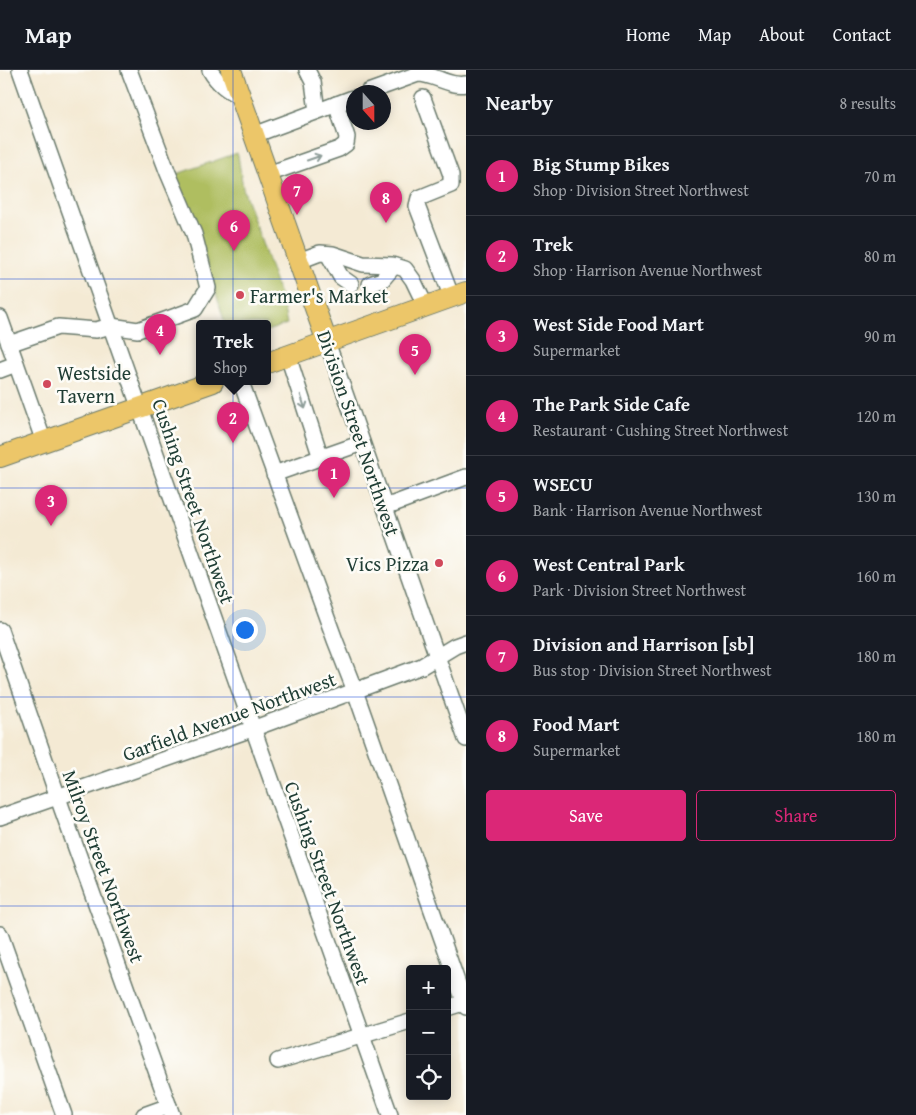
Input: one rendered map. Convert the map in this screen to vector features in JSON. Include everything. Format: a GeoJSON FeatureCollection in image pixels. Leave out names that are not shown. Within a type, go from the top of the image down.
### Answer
{"type":"FeatureCollection","features":[{"type":"Feature","properties":{"kind":"main road","name":"Division Street Northwest"},"geometry":{"type":"LineString","coordinates":[[231,70],[328,342]]}},
{"type":"Feature","properties":{"kind":"main road"},"geometry":{"type":"LineString","coordinates":[[271,362],[459,295]]}},
{"type":"Feature","properties":{"kind":"main road"},"geometry":{"type":"LineString","coordinates":[[0,458],[205,385]]}},
{"type":"Feature","properties":{"kind":"street","name":"Cushing Street Northwest"},"geometry":{"type":"LineString","coordinates":[[20,70],[390,1115]]}},
{"type":"Feature","properties":{"kind":"street"},"geometry":{"type":"LineString","coordinates":[[9,344],[58,327],[96,330],[111,326],[138,330],[195,309],[208,288],[194,234],[129,70]]}},
{"type":"Feature","properties":{"kind":"street"},"geometry":{"type":"LineString","coordinates":[[210,70],[223,87],[241,98]]}},
{"type":"Feature","properties":{"kind":"street"},"geometry":{"type":"LineString","coordinates":[[308,70],[313,82],[317,111]]}},
{"type":"Feature","properties":{"kind":"street"},"geometry":{"type":"LineString","coordinates":[[387,85],[418,74],[431,76],[448,84],[466,84]]}},
{"type":"Feature","properties":{"kind":"street"},"geometry":{"type":"LineString","coordinates":[[424,98],[451,175],[451,185],[419,198],[416,206],[459,295]]}},
{"type":"Feature","properties":{"kind":"street"},"geometry":{"type":"LineString","coordinates":[[254,135],[346,101]]}},
{"type":"Feature","properties":{"kind":"street"},"geometry":{"type":"LineString","coordinates":[[268,174],[339,149],[346,144],[347,137],[336,104]]}},
{"type":"Feature","properties":{"kind":"street"},"geometry":{"type":"LineString","coordinates":[[299,261],[320,254],[328,254],[363,264],[394,266],[404,269],[413,280],[426,307]]}},
{"type":"Feature","properties":{"kind":"street"},"geometry":{"type":"LineString","coordinates":[[328,254],[340,277],[351,284]]}},
{"type":"Feature","properties":{"kind":"street"},"geometry":{"type":"LineString","coordinates":[[370,284],[382,280],[394,266]]}},
{"type":"Feature","properties":{"kind":"street"},"geometry":{"type":"LineString","coordinates":[[0,318],[44,442]]}},
{"type":"Feature","properties":{"kind":"street","name":"Division Street Northwest"},"geometry":{"type":"LineString","coordinates":[[328,342],[466,739]]}},
{"type":"Feature","properties":{"kind":"street"},"geometry":{"type":"LineString","coordinates":[[288,356],[321,458]]}},
{"type":"Feature","properties":{"kind":"street"},"geometry":{"type":"LineString","coordinates":[[0,370],[16,364]]}},
{"type":"Feature","properties":{"kind":"street"},"geometry":{"type":"LineString","coordinates":[[242,385],[355,691],[466,1004],[451,1007]]}},
{"type":"Feature","properties":{"kind":"street"},"geometry":{"type":"LineString","coordinates":[[274,474],[362,443]]}},
{"type":"Feature","properties":{"kind":"street"},"geometry":{"type":"LineString","coordinates":[[385,507],[466,477]]}},
{"type":"Feature","properties":{"kind":"street","name":"Milroy Street Northwest"},"geometry":{"type":"LineString","coordinates":[[0,630],[58,798],[171,1110]]}},
{"type":"Feature","properties":{"kind":"street","name":"Garfield Avenue Northwest"},"geometry":{"type":"LineString","coordinates":[[0,817],[252,729],[422,666],[455,646],[466,642]]}},
{"type":"Feature","properties":{"kind":"street"},"geometry":{"type":"LineString","coordinates":[[0,934],[64,1115]]}},
{"type":"Feature","properties":{"kind":"street"},"geometry":{"type":"LineString","coordinates":[[278,1061],[406,1021]]}},
{"type":"Feature","properties":{"kind":"street"},"geometry":{"type":"LineString","coordinates":[[144,1115],[171,1110]]}},
{"type":"Feature","properties":{"kind":"green space"},"geometry":{"type":"Polygon","coordinates":[[[237,153],[243,188],[283,304],[287,324],[271,330],[271,320],[224,320],[196,225],[174,175],[237,153]]]}},
{"type":"Feature","properties":{"kind":"place","name":"Division and Harrison [sb]"},"geometry":{"type":"Point","coordinates":[297,215]}},
{"type":"Feature","properties":{"kind":"place","name":"Food Mart"},"geometry":{"type":"Point","coordinates":[386,223]}},
{"type":"Feature","properties":{"kind":"place","name":"West Central Park"},"geometry":{"type":"Point","coordinates":[234,251]}},
{"type":"Feature","properties":{"kind":"place","name":"Farmer's Market"},"geometry":{"type":"Point","coordinates":[240,295]}},
{"type":"Feature","properties":{"kind":"place","name":"The Park Side Cafe"},"geometry":{"type":"Point","coordinates":[160,355]}},
{"type":"Feature","properties":{"kind":"place","name":"WSECU"},"geometry":{"type":"Point","coordinates":[415,375]}},
{"type":"Feature","properties":{"kind":"place","name":"Westside Tavern"},"geometry":{"type":"Point","coordinates":[47,384]}},
{"type":"Feature","properties":{"kind":"place","name":"Trek"},"geometry":{"type":"Point","coordinates":[233,443]}},
{"type":"Feature","properties":{"kind":"place","name":"Big Stump Bikes"},"geometry":{"type":"Point","coordinates":[334,498]}},
{"type":"Feature","properties":{"kind":"place","name":"West Side Food Mart"},"geometry":{"type":"Point","coordinates":[51,526]}},
{"type":"Feature","properties":{"kind":"place","name":"Vics Pizza"},"geometry":{"type":"Point","coordinates":[439,563]}}]}
